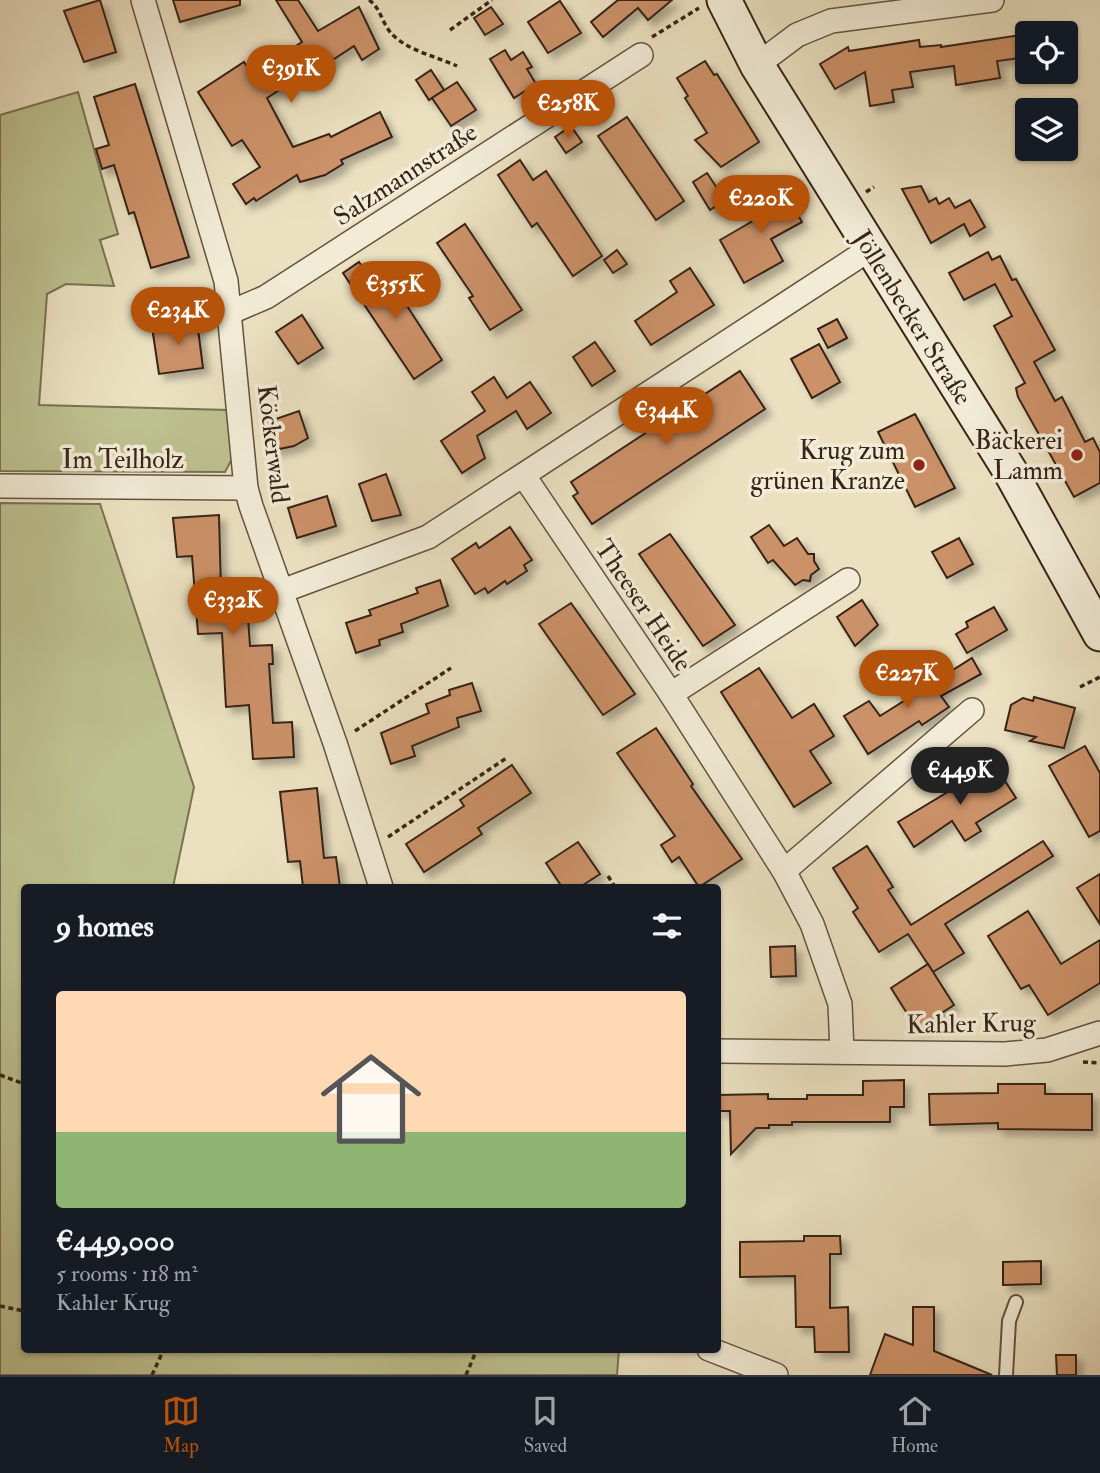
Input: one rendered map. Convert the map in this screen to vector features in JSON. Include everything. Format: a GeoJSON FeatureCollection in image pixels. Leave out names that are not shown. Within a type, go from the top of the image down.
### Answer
{"type":"FeatureCollection","features":[{"type":"Feature","properties":{"kind":"main road","name":"Jöllenbecker Straße"},"geometry":{"type":"LineString","coordinates":[[713,4],[757,65],[1010,471],[1098,623]]}},
{"type":"Feature","properties":{"kind":"street","name":"Köckerwald"},"geometry":{"type":"LineString","coordinates":[[143,0],[226,281],[246,488],[335,743],[380,884]]}},
{"type":"Feature","properties":{"kind":"street"},"geometry":{"type":"LineString","coordinates":[[757,65],[813,27],[983,1]]}},
{"type":"Feature","properties":{"kind":"street","name":"Salzmannstraße"},"geometry":{"type":"LineString","coordinates":[[231,312],[265,297],[641,55]]}},
{"type":"Feature","properties":{"kind":"street"},"geometry":{"type":"LineString","coordinates":[[282,591],[428,537],[870,249]]}},
{"type":"Feature","properties":{"kind":"street","name":"Theeser Heide"},"geometry":{"type":"LineString","coordinates":[[524,476],[671,694],[848,580]]}},
{"type":"Feature","properties":{"kind":"street","name":"Im Teilholz"},"geometry":{"type":"LineString","coordinates":[[0,486],[246,488]]}},
{"type":"Feature","properties":{"kind":"street"},"geometry":{"type":"LineString","coordinates":[[671,694],[784,871],[812,924],[840,1004],[842,1052]]}},
{"type":"Feature","properties":{"kind":"street"},"geometry":{"type":"LineString","coordinates":[[784,871],[972,710]]}},
{"type":"Feature","properties":{"kind":"street","name":"Kahler Krug"},"geometry":{"type":"LineString","coordinates":[[721,1051],[1026,1053],[1100,1033]]}},
{"type":"Feature","properties":{"kind":"street"},"geometry":{"type":"LineString","coordinates":[[719,1353],[776,1375]]}},
{"type":"Feature","properties":{"kind":"lane"},"geometry":{"type":"LineString","coordinates":[[1006,1375],[1009,1367],[1009,1321],[1016,1302]]}},
{"type":"Feature","properties":{"kind":"path"},"geometry":{"type":"LineString","coordinates":[[369,0],[374,3],[390,32],[400,41],[457,66]]}},
{"type":"Feature","properties":{"kind":"path"},"geometry":{"type":"LineString","coordinates":[[450,30],[492,0]]}},
{"type":"Feature","properties":{"kind":"path"},"geometry":{"type":"LineString","coordinates":[[641,55],[643,43],[713,4]]}},
{"type":"Feature","properties":{"kind":"path"},"geometry":{"type":"LineString","coordinates":[[335,743],[451,668]]}},
{"type":"Feature","properties":{"kind":"path"},"geometry":{"type":"LineString","coordinates":[[1080,687],[1100,677]]}},
{"type":"Feature","properties":{"kind":"path"},"geometry":{"type":"LineString","coordinates":[[369,850],[508,757]]}},
{"type":"Feature","properties":{"kind":"path"},"geometry":{"type":"LineString","coordinates":[[608,876],[613,884]]}},
{"type":"Feature","properties":{"kind":"path"},"geometry":{"type":"LineString","coordinates":[[0,1075],[21,1083]]}},
{"type":"Feature","properties":{"kind":"path"},"geometry":{"type":"LineString","coordinates":[[0,1306],[21,1310]]}},
{"type":"Feature","properties":{"kind":"path"},"geometry":{"type":"LineString","coordinates":[[152,1375],[162,1353]]}},
{"type":"Feature","properties":{"kind":"path"},"geometry":{"type":"LineString","coordinates":[[467,1375],[475,1353]]}},
{"type":"Feature","properties":{"kind":"green space"},"geometry":{"type":"Polygon","coordinates":[[[78,92],[118,234],[100,240],[114,286],[66,284],[47,294],[39,405],[229,410],[233,457],[225,472],[0,471],[0,115],[78,92]]]}},
{"type":"Feature","properties":{"kind":"green space"},"geometry":{"type":"Polygon","coordinates":[[[0,503],[100,504],[194,787],[174,884],[21,884],[21,1353],[619,1353],[617,1375],[0,1375],[0,503]]]}},
{"type":"Feature","properties":{"kind":"building"},"geometry":{"type":"Polygon","coordinates":[[[100,0],[116,52],[84,62],[64,11],[100,0]]]}},
{"type":"Feature","properties":{"kind":"building"},"geometry":{"type":"Polygon","coordinates":[[[173,0],[240,0],[240,5],[180,22],[173,0]]]}},
{"type":"Feature","properties":{"kind":"building"},"geometry":{"type":"Polygon","coordinates":[[[276,0],[298,0],[318,31],[359,7],[379,49],[362,60],[354,46],[316,71],[319,76],[305,85],[300,77],[267,98],[293,147],[329,134],[331,137],[380,112],[392,137],[341,160],[343,164],[325,175],[300,182],[297,175],[256,201],[254,198],[246,204],[233,184],[260,167],[242,140],[232,146],[198,92],[244,62],[252,74],[302,42],[276,0]]]}},
{"type":"Feature","properties":{"kind":"building"},"geometry":{"type":"Polygon","coordinates":[[[618,0],[672,0],[648,20],[638,8],[603,37],[591,22],[618,0]]]}},
{"type":"Feature","properties":{"kind":"building"},"geometry":{"type":"Polygon","coordinates":[[[560,1],[581,33],[548,53],[528,22],[560,1]]]}},
{"type":"Feature","properties":{"kind":"building"},"geometry":{"type":"Polygon","coordinates":[[[491,7],[503,24],[485,35],[474,18],[491,7]]]}},
{"type":"Feature","properties":{"kind":"building"},"geometry":{"type":"Polygon","coordinates":[[[1015,36],[1015,59],[997,61],[1000,78],[956,85],[954,66],[910,72],[913,87],[892,90],[894,102],[870,106],[865,72],[835,89],[820,64],[848,47],[849,51],[919,40],[920,47],[941,47],[1015,36]]]}},
{"type":"Feature","properties":{"kind":"building"},"geometry":{"type":"Polygon","coordinates":[[[505,50],[511,60],[523,52],[532,67],[527,69],[536,84],[514,98],[490,59],[505,50]]]}},
{"type":"Feature","properties":{"kind":"building"},"geometry":{"type":"Polygon","coordinates":[[[705,61],[714,75],[717,74],[759,142],[721,167],[695,140],[707,133],[685,98],[688,96],[677,78],[705,61]]]}},
{"type":"Feature","properties":{"kind":"building"},"geometry":{"type":"Polygon","coordinates":[[[431,70],[444,90],[429,100],[416,80],[431,70]]]}},
{"type":"Feature","properties":{"kind":"building"},"geometry":{"type":"Polygon","coordinates":[[[457,82],[476,110],[451,126],[432,98],[457,82]]]}},
{"type":"Feature","properties":{"kind":"building"},"geometry":{"type":"Polygon","coordinates":[[[135,84],[189,257],[151,268],[134,212],[129,214],[114,165],[102,169],[96,149],[109,145],[94,97],[135,84]]]}},
{"type":"Feature","properties":{"kind":"building"},"geometry":{"type":"Polygon","coordinates":[[[627,117],[684,201],[656,220],[598,136],[627,117]]]}},
{"type":"Feature","properties":{"kind":"building"},"geometry":{"type":"Polygon","coordinates":[[[571,126],[582,142],[566,153],[555,137],[571,126]]]}},
{"type":"Feature","properties":{"kind":"building"},"geometry":{"type":"Polygon","coordinates":[[[520,160],[533,180],[546,171],[602,256],[573,276],[537,223],[532,227],[498,175],[520,160]]]}},
{"type":"Feature","properties":{"kind":"building"},"geometry":{"type":"Polygon","coordinates":[[[707,173],[725,200],[710,210],[693,182],[707,173]]]}},
{"type":"Feature","properties":{"kind":"building"},"geometry":{"type":"Polygon","coordinates":[[[921,186],[929,202],[936,198],[939,204],[949,198],[955,208],[970,200],[985,227],[970,236],[964,224],[931,243],[902,189],[921,186]]]}},
{"type":"Feature","properties":{"kind":"building"},"geometry":{"type":"Polygon","coordinates":[[[782,187],[802,222],[771,239],[783,261],[744,283],[720,240],[751,222],[743,209],[782,187]]]}},
{"type":"Feature","properties":{"kind":"building"},"geometry":{"type":"Polygon","coordinates":[[[465,224],[522,310],[490,330],[469,298],[473,296],[437,243],[465,224]]]}},
{"type":"Feature","properties":{"kind":"building"},"geometry":{"type":"Polygon","coordinates":[[[617,250],[627,264],[613,273],[604,260],[617,250]]]}},
{"type":"Feature","properties":{"kind":"building"},"geometry":{"type":"Polygon","coordinates":[[[988,252],[992,260],[1000,256],[1012,280],[1016,279],[1055,350],[1034,362],[1055,401],[1062,397],[1085,442],[1093,438],[1100,452],[1100,483],[1074,497],[1018,397],[1016,388],[1025,383],[994,326],[1012,316],[995,284],[964,300],[949,273],[988,252]]]}},
{"type":"Feature","properties":{"kind":"building"},"geometry":{"type":"Polygon","coordinates":[[[359,262],[374,283],[387,275],[442,360],[414,379],[343,273],[359,262]]]}},
{"type":"Feature","properties":{"kind":"building"},"geometry":{"type":"Polygon","coordinates":[[[690,268],[714,305],[651,345],[635,321],[677,292],[670,281],[690,268]]]}},
{"type":"Feature","properties":{"kind":"building"},"geometry":{"type":"Polygon","coordinates":[[[302,315],[323,348],[298,364],[276,332],[302,315]]]}},
{"type":"Feature","properties":{"kind":"building"},"geometry":{"type":"Polygon","coordinates":[[[837,319],[847,338],[828,348],[818,329],[837,319]]]}},
{"type":"Feature","properties":{"kind":"building"},"geometry":{"type":"Polygon","coordinates":[[[197,321],[203,368],[159,374],[152,327],[197,321]]]}},
{"type":"Feature","properties":{"kind":"building"},"geometry":{"type":"Polygon","coordinates":[[[595,342],[615,371],[592,386],[573,357],[595,342]]]}},
{"type":"Feature","properties":{"kind":"building"},"geometry":{"type":"Polygon","coordinates":[[[819,344],[840,382],[812,398],[791,359],[819,344]]]}},
{"type":"Feature","properties":{"kind":"building"},"geometry":{"type":"Polygon","coordinates":[[[740,371],[765,409],[592,524],[573,496],[578,493],[571,482],[740,371]]]}},
{"type":"Feature","properties":{"kind":"building"},"geometry":{"type":"Polygon","coordinates":[[[494,377],[507,398],[530,382],[551,413],[527,429],[516,411],[477,436],[485,458],[462,473],[441,441],[485,411],[472,392],[494,377]]]}},
{"type":"Feature","properties":{"kind":"building"},"geometry":{"type":"Polygon","coordinates":[[[299,411],[308,438],[294,446],[274,450],[264,423],[299,411]]]}},
{"type":"Feature","properties":{"kind":"building","name":"Krug zum grünen Kranze"},"geometry":{"type":"Polygon","coordinates":[[[915,414],[955,488],[915,507],[878,432],[915,414]]]}},
{"type":"Feature","properties":{"kind":"building"},"geometry":{"type":"Polygon","coordinates":[[[386,474],[401,515],[372,521],[359,484],[386,474]]]}},
{"type":"Feature","properties":{"kind":"building"},"geometry":{"type":"Polygon","coordinates":[[[327,496],[336,526],[297,538],[288,508],[327,496]]]}},
{"type":"Feature","properties":{"kind":"building"},"geometry":{"type":"Polygon","coordinates":[[[219,515],[221,591],[246,589],[250,646],[272,645],[273,664],[269,664],[273,723],[292,722],[294,757],[253,759],[249,705],[226,707],[222,633],[198,634],[192,556],[177,557],[173,518],[219,515]]]}},
{"type":"Feature","properties":{"kind":"building"},"geometry":{"type":"Polygon","coordinates":[[[769,525],[784,546],[797,538],[808,554],[814,554],[814,561],[819,569],[811,575],[810,581],[803,580],[795,585],[773,560],[768,563],[751,537],[769,525]]]}},
{"type":"Feature","properties":{"kind":"building"},"geometry":{"type":"Polygon","coordinates":[[[510,527],[532,560],[524,565],[527,571],[488,593],[485,588],[475,594],[452,559],[476,543],[479,548],[510,527]]]}},
{"type":"Feature","properties":{"kind":"building"},"geometry":{"type":"Polygon","coordinates":[[[670,534],[735,625],[703,646],[639,554],[670,534]]]}},
{"type":"Feature","properties":{"kind":"building"},"geometry":{"type":"Polygon","coordinates":[[[959,538],[973,564],[947,578],[932,552],[959,538]]]}},
{"type":"Feature","properties":{"kind":"building"},"geometry":{"type":"Polygon","coordinates":[[[440,580],[448,606],[401,624],[403,632],[379,640],[380,645],[356,653],[346,623],[371,615],[369,610],[418,593],[416,588],[440,580]]]}},
{"type":"Feature","properties":{"kind":"building"},"geometry":{"type":"Polygon","coordinates":[[[862,600],[878,625],[855,646],[837,617],[862,600]]]}},
{"type":"Feature","properties":{"kind":"building"},"geometry":{"type":"Polygon","coordinates":[[[571,603],[635,694],[603,715],[539,624],[571,603]]]}},
{"type":"Feature","properties":{"kind":"building"},"geometry":{"type":"Polygon","coordinates":[[[994,607],[1007,630],[967,653],[956,634],[968,627],[966,622],[994,607]]]}},
{"type":"Feature","properties":{"kind":"building"},"geometry":{"type":"Polygon","coordinates":[[[972,658],[981,674],[941,696],[949,707],[922,725],[919,721],[868,754],[844,716],[869,701],[880,716],[972,658]]]}},
{"type":"Feature","properties":{"kind":"building"},"geometry":{"type":"Polygon","coordinates":[[[759,668],[792,718],[814,704],[834,736],[810,751],[831,783],[794,807],[721,692],[759,668]]]}},
{"type":"Feature","properties":{"kind":"building"},"geometry":{"type":"Polygon","coordinates":[[[472,683],[481,711],[457,718],[459,727],[412,746],[415,756],[391,764],[381,733],[429,713],[426,704],[450,695],[449,690],[472,683]]]}},
{"type":"Feature","properties":{"kind":"building"},"geometry":{"type":"Polygon","coordinates":[[[1034,697],[1075,708],[1064,748],[1030,741],[1036,737],[1005,730],[1011,705],[1023,698],[1033,701],[1034,697]]]}},
{"type":"Feature","properties":{"kind":"building"},"geometry":{"type":"Polygon","coordinates":[[[656,728],[693,784],[691,786],[742,859],[704,884],[697,884],[679,857],[672,862],[661,845],[675,836],[617,753],[656,728]]]}},
{"type":"Feature","properties":{"kind":"building"},"geometry":{"type":"Polygon","coordinates":[[[1085,746],[1100,773],[1100,831],[1089,837],[1049,766],[1085,746]]]}},
{"type":"Feature","properties":{"kind":"building"},"geometry":{"type":"Polygon","coordinates":[[[994,764],[1016,798],[976,823],[981,831],[965,841],[952,821],[914,847],[898,822],[994,764]]]}},
{"type":"Feature","properties":{"kind":"building"},"geometry":{"type":"Polygon","coordinates":[[[512,765],[531,793],[478,828],[482,834],[424,872],[406,844],[464,806],[460,800],[512,765]]]}},
{"type":"Feature","properties":{"kind":"building"},"geometry":{"type":"Polygon","coordinates":[[[317,788],[324,858],[336,857],[340,884],[303,884],[300,861],[288,862],[280,792],[317,788]]]}},
{"type":"Feature","properties":{"kind":"building"},"geometry":{"type":"Polygon","coordinates":[[[1043,841],[1053,856],[945,924],[964,953],[933,972],[908,934],[879,952],[853,912],[858,908],[833,868],[867,846],[893,887],[888,890],[911,925],[1043,841]]]}},
{"type":"Feature","properties":{"kind":"building"},"geometry":{"type":"Polygon","coordinates":[[[578,842],[600,874],[585,884],[560,884],[546,863],[578,842]]]}},
{"type":"Feature","properties":{"kind":"building"},"geometry":{"type":"Polygon","coordinates":[[[1100,874],[1100,924],[1077,888],[1100,874]]]}},
{"type":"Feature","properties":{"kind":"building"},"geometry":{"type":"Polygon","coordinates":[[[1028,911],[1061,964],[1100,940],[1100,983],[1048,1015],[1029,985],[1021,989],[988,936],[1028,911]]]}},
{"type":"Feature","properties":{"kind":"building"},"geometry":{"type":"Polygon","coordinates":[[[795,946],[796,976],[771,977],[770,947],[795,946]]]}},
{"type":"Feature","properties":{"kind":"building"},"geometry":{"type":"Polygon","coordinates":[[[928,964],[954,1005],[917,1029],[891,988],[928,964]]]}},
{"type":"Feature","properties":{"kind":"building"},"geometry":{"type":"Polygon","coordinates":[[[904,1080],[904,1107],[890,1107],[890,1122],[792,1122],[792,1125],[769,1125],[769,1128],[756,1128],[731,1154],[730,1111],[721,1111],[721,1095],[768,1094],[768,1099],[807,1099],[807,1095],[863,1095],[863,1081],[904,1080]]]}},
{"type":"Feature","properties":{"kind":"building"},"geometry":{"type":"Polygon","coordinates":[[[998,1084],[1045,1084],[1045,1094],[1092,1094],[1092,1130],[998,1129],[998,1123],[930,1125],[929,1094],[998,1093],[998,1084]]]}},
{"type":"Feature","properties":{"kind":"building"},"geometry":{"type":"Polygon","coordinates":[[[804,1236],[840,1236],[841,1254],[830,1254],[830,1308],[848,1307],[849,1352],[815,1352],[814,1327],[796,1327],[795,1276],[740,1277],[740,1242],[804,1241],[804,1236]]]}},
{"type":"Feature","properties":{"kind":"building"},"geometry":{"type":"Polygon","coordinates":[[[1041,1261],[1041,1284],[1003,1285],[1003,1262],[1041,1261]]]}},
{"type":"Feature","properties":{"kind":"building"},"geometry":{"type":"Polygon","coordinates":[[[913,1307],[934,1307],[934,1351],[992,1375],[870,1375],[885,1334],[913,1345],[913,1307]]]}},
{"type":"Feature","properties":{"kind":"building"},"geometry":{"type":"Polygon","coordinates":[[[1056,1355],[1076,1355],[1076,1375],[1057,1375],[1056,1355]]]}},
{"type":"Feature","properties":{"kind":"place","name":"Bäckerei Lamm"},"geometry":{"type":"Point","coordinates":[1077,455]}},
{"type":"Feature","properties":{"kind":"place","name":"Krug zum grünen Kranze"},"geometry":{"type":"Point","coordinates":[919,465]}}]}
